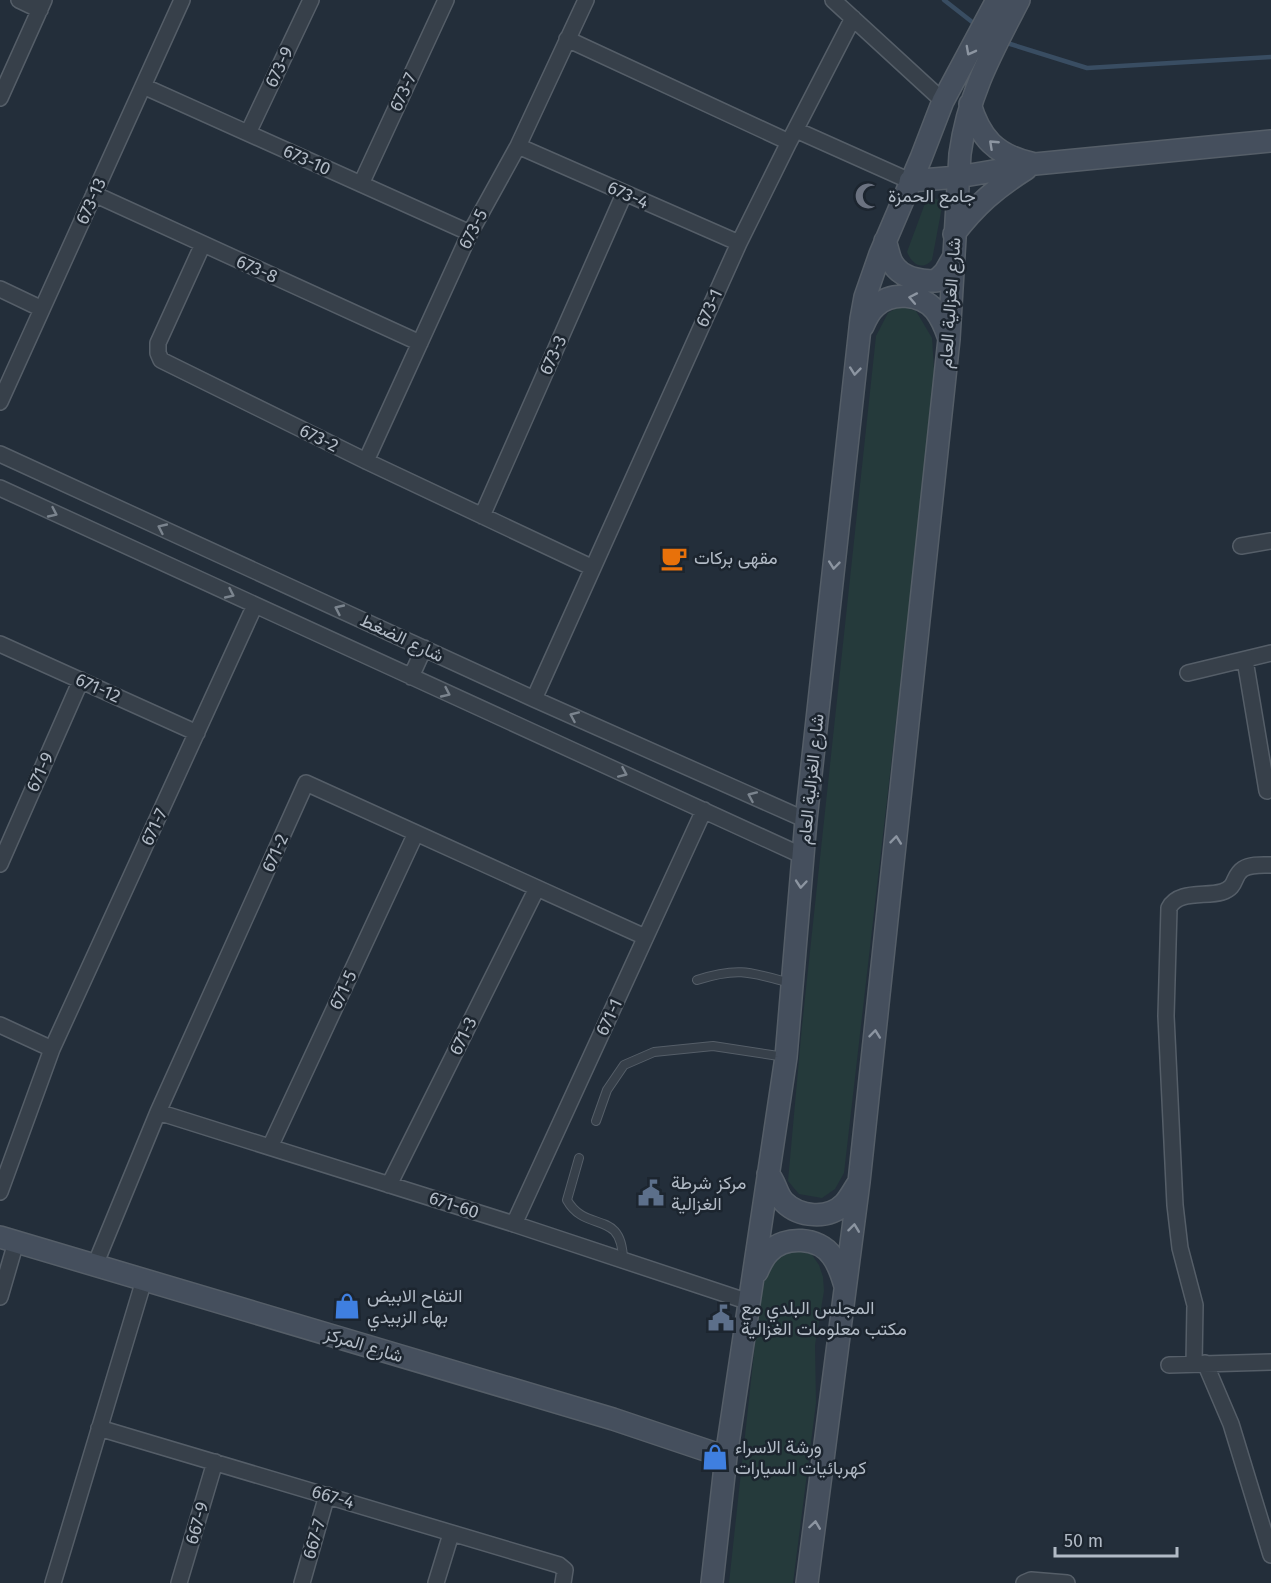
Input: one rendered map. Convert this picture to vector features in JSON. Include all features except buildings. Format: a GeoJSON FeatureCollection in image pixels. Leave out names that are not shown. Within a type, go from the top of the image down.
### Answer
{"type":"FeatureCollection","features":[{"type":"Feature","properties":{"kind":"main road","name":"شارع الغزالية العام"},"geometry":{"type":"LineString","coordinates":[[712,1583],[726,1457],[786,1057],[806,820],[865,297],[885,241],[943,101],[997,0]]}},
{"type":"Feature","properties":{"kind":"main road","name":"شارع الغزالية العام"},"geometry":{"type":"LineString","coordinates":[[807,1583],[859,1182],[949,339],[958,177],[964,128],[982,73],[1019,0]]}},
{"type":"Feature","properties":{"kind":"main road"},"geometry":{"type":"LineString","coordinates":[[970,104],[985,138],[999,151],[1016,160],[1035,164]]}},
{"type":"Feature","properties":{"kind":"main road"},"geometry":{"type":"LineString","coordinates":[[910,181],[958,177],[1035,164],[1271,141]]}},
{"type":"Feature","properties":{"kind":"main road"},"geometry":{"type":"LineString","coordinates":[[954,234],[970,212],[990,194],[1035,164]]}},
{"type":"Feature","properties":{"kind":"main road"},"geometry":{"type":"LineString","coordinates":[[885,241],[893,265],[904,275],[921,281],[936,280],[945,272],[954,258]]}},
{"type":"Feature","properties":{"kind":"main road"},"geometry":{"type":"LineString","coordinates":[[860,332],[874,308],[883,301],[896,296],[914,297],[926,302],[936,311],[949,339]]}},
{"type":"Feature","properties":{"kind":"main road"},"geometry":{"type":"LineString","coordinates":[[768,1174],[774,1180],[783,1201],[793,1209],[805,1214],[822,1215],[836,1211],[844,1204],[859,1182]]}},
{"type":"Feature","properties":{"kind":"main road","name":"شارع المركز"},"geometry":{"type":"LineString","coordinates":[[8,1240],[612,1419],[726,1457]]}},
{"type":"Feature","properties":{"kind":"main road"},"geometry":{"type":"LineString","coordinates":[[752,1280],[769,1252],[778,1245],[791,1240],[808,1241],[831,1254],[846,1290]]}},
{"type":"Feature","properties":{"kind":"street"},"geometry":{"type":"LineString","coordinates":[[0,98],[42,5],[19,0]]}},
{"type":"Feature","properties":{"kind":"street","name":"673-13"},"geometry":{"type":"LineString","coordinates":[[0,402],[182,0]]}},
{"type":"Feature","properties":{"kind":"street","name":"673-9"},"geometry":{"type":"LineString","coordinates":[[248,133],[311,0]]}},
{"type":"Feature","properties":{"kind":"street","name":"673-7"},"geometry":{"type":"LineString","coordinates":[[361,184],[446,0]]}},
{"type":"Feature","properties":{"kind":"street","name":"673-5"},"geometry":{"type":"LineString","coordinates":[[366,461],[470,233],[518,146],[585,0]]}},
{"type":"Feature","properties":{"kind":"street"},"geometry":{"type":"LineString","coordinates":[[833,0],[943,101]]}},
{"type":"Feature","properties":{"kind":"street","name":"673-1"},"geometry":{"type":"LineString","coordinates":[[534,699],[739,243],[853,18]]}},
{"type":"Feature","properties":{"kind":"street"},"geometry":{"type":"LineString","coordinates":[[567,39],[792,136],[910,181]]}},
{"type":"Feature","properties":{"kind":"street","name":"673-10"},"geometry":{"type":"LineString","coordinates":[[143,86],[470,233]]}},
{"type":"Feature","properties":{"kind":"street","name":"673-4"},"geometry":{"type":"LineString","coordinates":[[518,146],[739,243]]}},
{"type":"Feature","properties":{"kind":"street","name":"673-8"},"geometry":{"type":"LineString","coordinates":[[94,194],[420,343]]}},
{"type":"Feature","properties":{"kind":"street","name":"673-3"},"geometry":{"type":"LineString","coordinates":[[482,516],[624,194]]}},
{"type":"Feature","properties":{"kind":"street","name":"673-2"},"geometry":{"type":"LineString","coordinates":[[203,244],[158,343],[161,360],[366,461],[593,568]]}},
{"type":"Feature","properties":{"kind":"street"},"geometry":{"type":"LineString","coordinates":[[0,289],[42,309]]}},
{"type":"Feature","properties":{"kind":"street","name":"شارع الضغط"},"geometry":{"type":"LineString","coordinates":[[0,454],[534,699],[806,820]]}},
{"type":"Feature","properties":{"kind":"street","name":"شارع الضغط"},"geometry":{"type":"LineString","coordinates":[[0,488],[803,856]]}},
{"type":"Feature","properties":{"kind":"street"},"geometry":{"type":"LineString","coordinates":[[1241,546],[1271,541]]}},
{"type":"Feature","properties":{"kind":"street","name":"671-7"},"geometry":{"type":"LineString","coordinates":[[0,1192],[52,1049],[255,605]]}},
{"type":"Feature","properties":{"kind":"street","name":"671-12"},"geometry":{"type":"LineString","coordinates":[[0,644],[197,733]]}},
{"type":"Feature","properties":{"kind":"street"},"geometry":{"type":"LineString","coordinates":[[411,677],[424,648]]}},
{"type":"Feature","properties":{"kind":"street"},"geometry":{"type":"LineString","coordinates":[[1188,673],[1271,653]]}},
{"type":"Feature","properties":{"kind":"street"},"geometry":{"type":"LineString","coordinates":[[1245,660],[1267,791]]}},
{"type":"Feature","properties":{"kind":"street","name":"671-9"},"geometry":{"type":"LineString","coordinates":[[0,864],[81,681]]}},
{"type":"Feature","properties":{"kind":"street","name":"671-2"},"geometry":{"type":"LineString","coordinates":[[95,1265],[158,1112],[306,783],[645,937]]}},
{"type":"Feature","properties":{"kind":"street","name":"671-1"},"geometry":{"type":"LineString","coordinates":[[514,1224],[704,810]]}},
{"type":"Feature","properties":{"kind":"street","name":"671-5"},"geometry":{"type":"LineString","coordinates":[[270,1147],[416,833]]}},
{"type":"Feature","properties":{"kind":"street"},"geometry":{"type":"LineString","coordinates":[[1271,865],[1250,866],[1242,869],[1234,885],[1220,893],[1180,897],[1173,901],[1169,908],[1166,1016],[1175,1205],[1180,1248],[1195,1305],[1200,1364],[1231,1424],[1267,1527],[1271,1555]]}},
{"type":"Feature","properties":{"kind":"street","name":"671-3"},"geometry":{"type":"LineString","coordinates":[[389,1185],[537,888]]}},
{"type":"Feature","properties":{"kind":"street"},"geometry":{"type":"LineString","coordinates":[[0,1025],[52,1049]]}},
{"type":"Feature","properties":{"kind":"street","name":"671-60"},"geometry":{"type":"LineString","coordinates":[[158,1112],[514,1224],[749,1302]]}},
{"type":"Feature","properties":{"kind":"street"},"geometry":{"type":"LineString","coordinates":[[0,1297],[8,1240]]}},
{"type":"Feature","properties":{"kind":"street"},"geometry":{"type":"LineString","coordinates":[[53,1583],[144,1280]]}},
{"type":"Feature","properties":{"kind":"street"},"geometry":{"type":"LineString","coordinates":[[1169,1365],[1271,1362]]}},
{"type":"Feature","properties":{"kind":"street","name":"667-4"},"geometry":{"type":"LineString","coordinates":[[99,1428],[559,1565],[564,1576]]}},
{"type":"Feature","properties":{"kind":"street","name":"667-9"},"geometry":{"type":"LineString","coordinates":[[179,1583],[214,1462]]}},
{"type":"Feature","properties":{"kind":"street","name":"667-7"},"geometry":{"type":"LineString","coordinates":[[302,1583],[327,1495]]}},
{"type":"Feature","properties":{"kind":"street"},"geometry":{"type":"LineString","coordinates":[[436,1583],[451,1534]]}},
{"type":"Feature","properties":{"kind":"street"},"geometry":{"type":"LineString","coordinates":[[1024,1583],[1031,1580],[1067,1583]]}},
{"type":"Feature","properties":{"kind":"lane"},"geometry":{"type":"LineString","coordinates":[[697,980],[723,972],[750,972],[792,984]]}},
{"type":"Feature","properties":{"kind":"lane"},"geometry":{"type":"LineString","coordinates":[[596,1120],[607,1090],[624,1065],[654,1052],[713,1046],[786,1057]]}},
{"type":"Feature","properties":{"kind":"lane"},"geometry":{"type":"LineString","coordinates":[[579,1158],[567,1200],[572,1210],[616,1230],[623,1244],[623,1260]]}},
{"type":"Feature","properties":{"kind":"green space"},"geometry":{"type":"Polygon","coordinates":[[[933,197],[940,201],[942,207],[932,260],[925,265],[918,265],[907,252],[927,198],[933,197]]]}},
{"type":"Feature","properties":{"kind":"green space"},"geometry":{"type":"Polygon","coordinates":[[[900,306],[916,311],[932,338],[935,383],[844,1173],[835,1189],[822,1198],[799,1194],[788,1181],[802,1026],[876,336],[888,313],[900,306]]]}},
{"type":"Feature","properties":{"kind":"green space"},"geometry":{"type":"Polygon","coordinates":[[[787,1245],[810,1252],[819,1265],[824,1291],[815,1345],[816,1403],[793,1583],[729,1583],[763,1270],[787,1245]]]}},
{"type":"Feature","properties":{"kind":"waterway"},"geometry":{"type":"LineString","coordinates":[[944,0],[976,25]]}},
{"type":"Feature","properties":{"kind":"waterway"},"geometry":{"type":"LineString","coordinates":[[1007,43],[1087,68],[1271,57]]}},
{"type":"Feature","properties":{"kind":"place","name":"جامع الحمزة"},"geometry":{"type":"Point","coordinates":[868,196]}},
{"type":"Feature","properties":{"kind":"place","name":"مقهى بركات"},"geometry":{"type":"Point","coordinates":[674,558]}},
{"type":"Feature","properties":{"kind":"place","name":"مركز شرطة الغزالية"},"geometry":{"type":"Point","coordinates":[651,1193]}},
{"type":"Feature","properties":{"kind":"place","name":"التفاح الابيض بهاء الزبيدي"},"geometry":{"type":"Point","coordinates":[347,1306]}},
{"type":"Feature","properties":{"kind":"place","name":"المجلس البلدي مع مكتب معلومات الغزالية"},"geometry":{"type":"Point","coordinates":[721,1318]}},
{"type":"Feature","properties":{"kind":"place","name":"ورشة الاسراء كهربائيات السيارات"},"geometry":{"type":"Point","coordinates":[715,1457]}}]}
